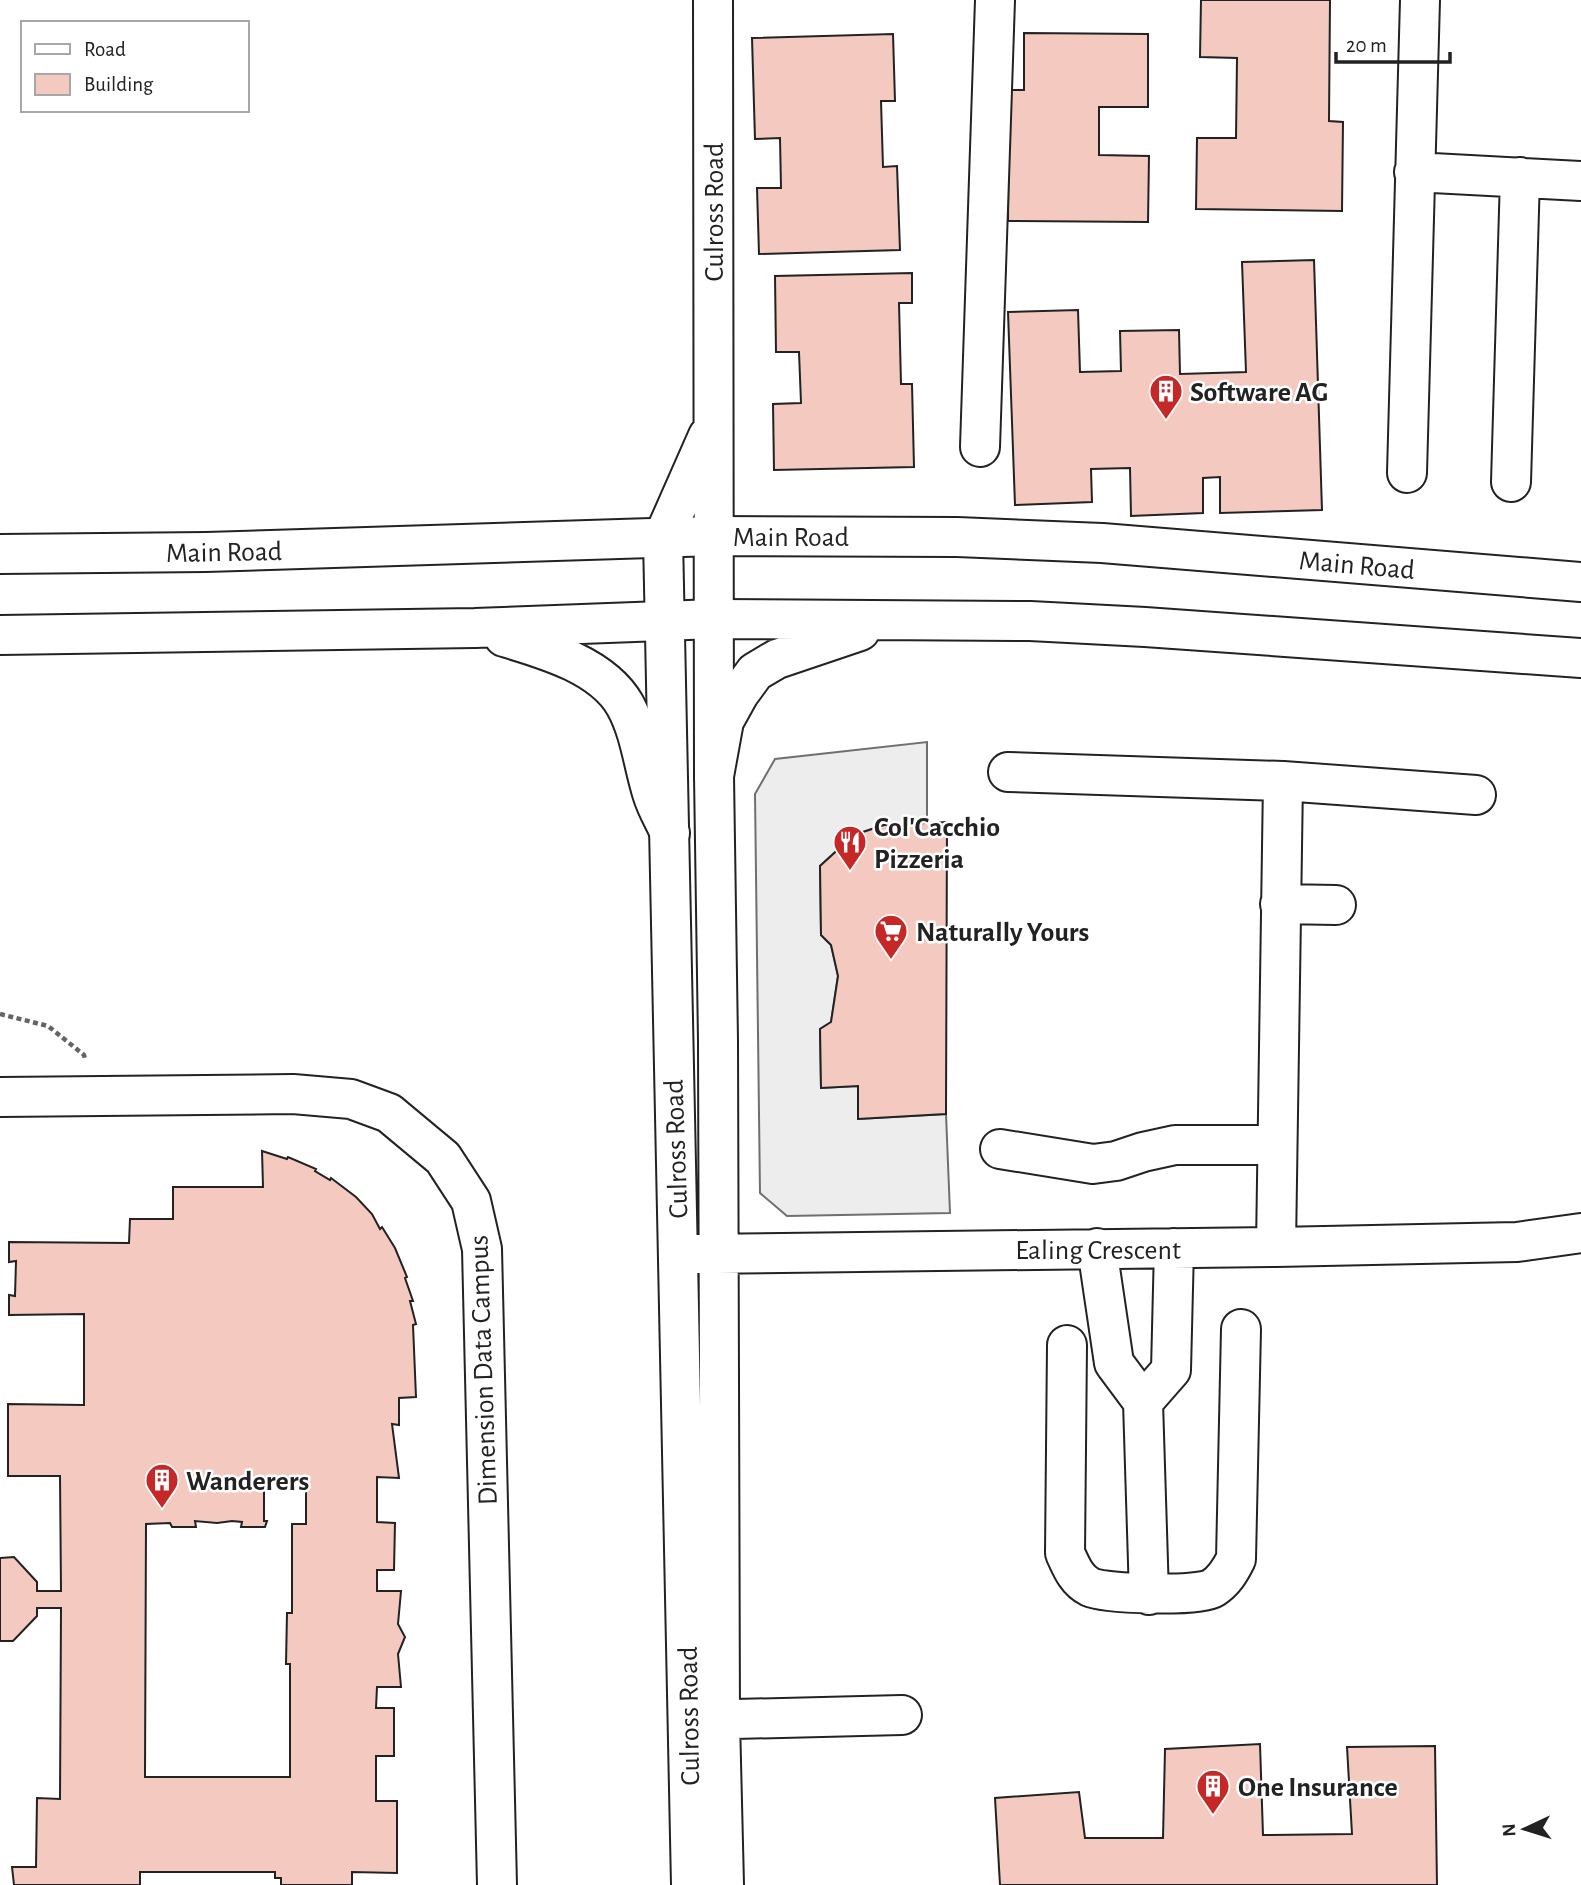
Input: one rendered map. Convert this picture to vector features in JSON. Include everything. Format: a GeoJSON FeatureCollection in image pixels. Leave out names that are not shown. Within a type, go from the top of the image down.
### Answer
{"type":"FeatureCollection","features":[{"type":"Feature","properties":{"kind":"street","name":"Culross Road"},"geometry":{"type":"LineString","coordinates":[[691,1885],[704,1720],[718,1252],[713,0]]}},
{"type":"Feature","properties":{"kind":"street"},"geometry":{"type":"LineString","coordinates":[[980,447],[995,0]]}},
{"type":"Feature","properties":{"kind":"street"},"geometry":{"type":"LineString","coordinates":[[1407,474],[1419,0]]}},
{"type":"Feature","properties":{"kind":"street"},"geometry":{"type":"LineString","coordinates":[[1414,172],[1581,181]]}},
{"type":"Feature","properties":{"kind":"street"},"geometry":{"type":"LineString","coordinates":[[1511,482],[1520,177]]}},
{"type":"Feature","properties":{"kind":"street","name":"Culross Road"},"geometry":{"type":"LineString","coordinates":[[714,424],[663,538],[672,928],[671,1005],[679,1255],[704,1720],[724,1885]]}},
{"type":"Feature","properties":{"kind":"street","name":"Main Road"},"geometry":{"type":"LineString","coordinates":[[0,554],[206,552],[715,536],[957,537],[1102,543],[1581,582]]}},
{"type":"Feature","properties":{"kind":"street"},"geometry":{"type":"LineString","coordinates":[[0,635],[475,628],[715,620],[1030,621],[1145,626],[1581,658]]}},
{"type":"Feature","properties":{"kind":"street"},"geometry":{"type":"LineString","coordinates":[[714,776],[724,721],[755,672],[777,659],[892,620]]}},
{"type":"Feature","properties":{"kind":"street"},"geometry":{"type":"LineString","coordinates":[[475,628],[556,653],[606,684],[624,703],[636,733],[652,796],[670,833]]}},
{"type":"Feature","properties":{"kind":"street"},"geometry":{"type":"LineString","coordinates":[[1008,772],[1283,781],[1476,795]]}},
{"type":"Feature","properties":{"kind":"street"},"geometry":{"type":"LineString","coordinates":[[1276,1247],[1283,781]]}},
{"type":"Feature","properties":{"kind":"street"},"geometry":{"type":"LineString","coordinates":[[1280,904],[1336,905]]}},
{"type":"Feature","properties":{"kind":"street","name":"Dimension Data Campus"},"geometry":{"type":"LineString","coordinates":[[0,1097],[293,1094],[351,1099],[389,1113],[443,1158],[471,1201],[482,1250],[497,1885]]}},
{"type":"Feature","properties":{"kind":"street"},"geometry":{"type":"LineString","coordinates":[[1000,1149],[1093,1164],[1116,1161],[1175,1145],[1276,1145]]}},
{"type":"Feature","properties":{"kind":"street","name":"Ealing Crescent"},"geometry":{"type":"LineString","coordinates":[[679,1255],[718,1252],[1517,1242],[1581,1233]]}},
{"type":"Feature","properties":{"kind":"street"},"geometry":{"type":"LineString","coordinates":[[1097,1248],[1114,1363],[1143,1402],[1149,1595]]}},
{"type":"Feature","properties":{"kind":"street"},"geometry":{"type":"LineString","coordinates":[[1143,1402],[1171,1370],[1174,1248]]}},
{"type":"Feature","properties":{"kind":"street"},"geometry":{"type":"LineString","coordinates":[[1067,1345],[1065,1553],[1075,1575],[1091,1588],[1149,1595],[1210,1590],[1228,1575],[1236,1559],[1241,1329]]}},
{"type":"Feature","properties":{"kind":"street"},"geometry":{"type":"LineString","coordinates":[[704,1720],[902,1715]]}},
{"type":"Feature","properties":{"kind":"path"},"geometry":{"type":"LineString","coordinates":[[0,1014],[48,1026],[84,1055],[98,1096]]}},
{"type":"Feature","properties":{"kind":"shaded area"},"geometry":{"type":"Polygon","coordinates":[[[927,742],[927,823],[884,825],[854,835],[820,866],[821,935],[831,945],[838,976],[831,1022],[820,1029],[821,1088],[858,1086],[859,1119],[946,1114],[950,1213],[787,1216],[760,1193],[755,794],[775,759],[927,742]]]}},
{"type":"Feature","properties":{"kind":"building"},"geometry":{"type":"Polygon","coordinates":[[[1201,0],[1330,0],[1329,121],[1343,122],[1342,211],[1196,209],[1197,138],[1236,138],[1237,58],[1200,57],[1201,0]]]}},
{"type":"Feature","properties":{"kind":"building"},"geometry":{"type":"Polygon","coordinates":[[[1024,33],[1148,34],[1148,107],[1099,107],[1099,155],[1149,156],[1148,222],[1008,221],[1009,90],[1024,90],[1024,33]]]}},
{"type":"Feature","properties":{"kind":"building"},"geometry":{"type":"Polygon","coordinates":[[[893,34],[895,101],[881,101],[883,167],[897,166],[900,250],[759,254],[757,188],[781,188],[780,138],[755,139],[752,38],[893,34]]]}},
{"type":"Feature","properties":{"kind":"building","name":"Software AG"},"geometry":{"type":"Polygon","coordinates":[[[1314,260],[1322,510],[1220,513],[1220,477],[1203,478],[1203,513],[1131,516],[1130,468],[1091,469],[1092,502],[1015,505],[1008,312],[1078,310],[1080,372],[1121,371],[1120,331],[1179,330],[1180,374],[1246,372],[1242,262],[1314,260]]]}},
{"type":"Feature","properties":{"kind":"building"},"geometry":{"type":"Polygon","coordinates":[[[912,273],[912,303],[899,303],[901,384],[912,384],[914,467],[774,470],[773,404],[801,403],[799,352],[776,352],[775,276],[912,273]]]}},
{"type":"Feature","properties":{"kind":"building","name":"Naturally Yours"},"geometry":{"type":"Polygon","coordinates":[[[947,822],[946,1114],[858,1119],[858,1086],[821,1088],[820,1029],[831,1022],[838,976],[831,945],[821,935],[820,866],[854,835],[884,825],[947,822]]]}},
{"type":"Feature","properties":{"kind":"building","name":"Wanderers"},"geometry":{"type":"Polygon","coordinates":[[[262,1151],[287,1159],[288,1157],[316,1169],[315,1171],[330,1180],[331,1178],[356,1197],[372,1214],[380,1229],[382,1227],[395,1248],[413,1301],[410,1301],[416,1324],[413,1325],[416,1397],[399,1398],[399,1425],[392,1424],[399,1478],[377,1477],[377,1522],[395,1523],[394,1570],[377,1570],[377,1591],[401,1591],[398,1624],[405,1637],[398,1654],[401,1687],[377,1687],[376,1708],[394,1708],[394,1756],[376,1756],[376,1801],[397,1801],[397,1873],[352,1872],[352,1885],[281,1885],[281,1878],[275,1878],[275,1872],[140,1872],[140,1885],[14,1885],[12,1867],[36,1867],[37,1798],[60,1799],[61,1608],[37,1608],[37,1616],[13,1641],[0,1641],[0,1558],[14,1557],[37,1582],[37,1591],[61,1591],[60,1476],[8,1476],[8,1404],[84,1405],[84,1314],[9,1315],[9,1295],[15,1296],[16,1261],[9,1262],[9,1242],[129,1243],[130,1219],[173,1219],[173,1187],[263,1187],[262,1151]],[[264,1477],[264,1521],[267,1521],[265,1527],[241,1527],[242,1522],[232,1521],[195,1521],[196,1527],[172,1527],[170,1523],[146,1524],[145,1777],[290,1777],[287,1613],[292,1613],[292,1524],[306,1524],[306,1477],[264,1477]]]}},
{"type":"Feature","properties":{"kind":"building","name":"One Insurance"},"geometry":{"type":"Polygon","coordinates":[[[1260,1744],[1263,1835],[1352,1834],[1347,1747],[1435,1746],[1437,1885],[1000,1885],[995,1798],[1079,1792],[1085,1838],[1163,1838],[1165,1749],[1260,1744]]]}},
{"type":"Feature","properties":{"kind":"place","name":"Software AG"},"geometry":{"type":"Point","coordinates":[1166,421]}},
{"type":"Feature","properties":{"kind":"place","name":"Col'Cacchio Pizzeria"},"geometry":{"type":"Point","coordinates":[850,872]}},
{"type":"Feature","properties":{"kind":"place","name":"Naturally Yours"},"geometry":{"type":"Point","coordinates":[891,961]}},
{"type":"Feature","properties":{"kind":"place","name":"Wanderers"},"geometry":{"type":"Point","coordinates":[162,1510]}},
{"type":"Feature","properties":{"kind":"place","name":"One Insurance"},"geometry":{"type":"Point","coordinates":[1213,1816]}}]}
